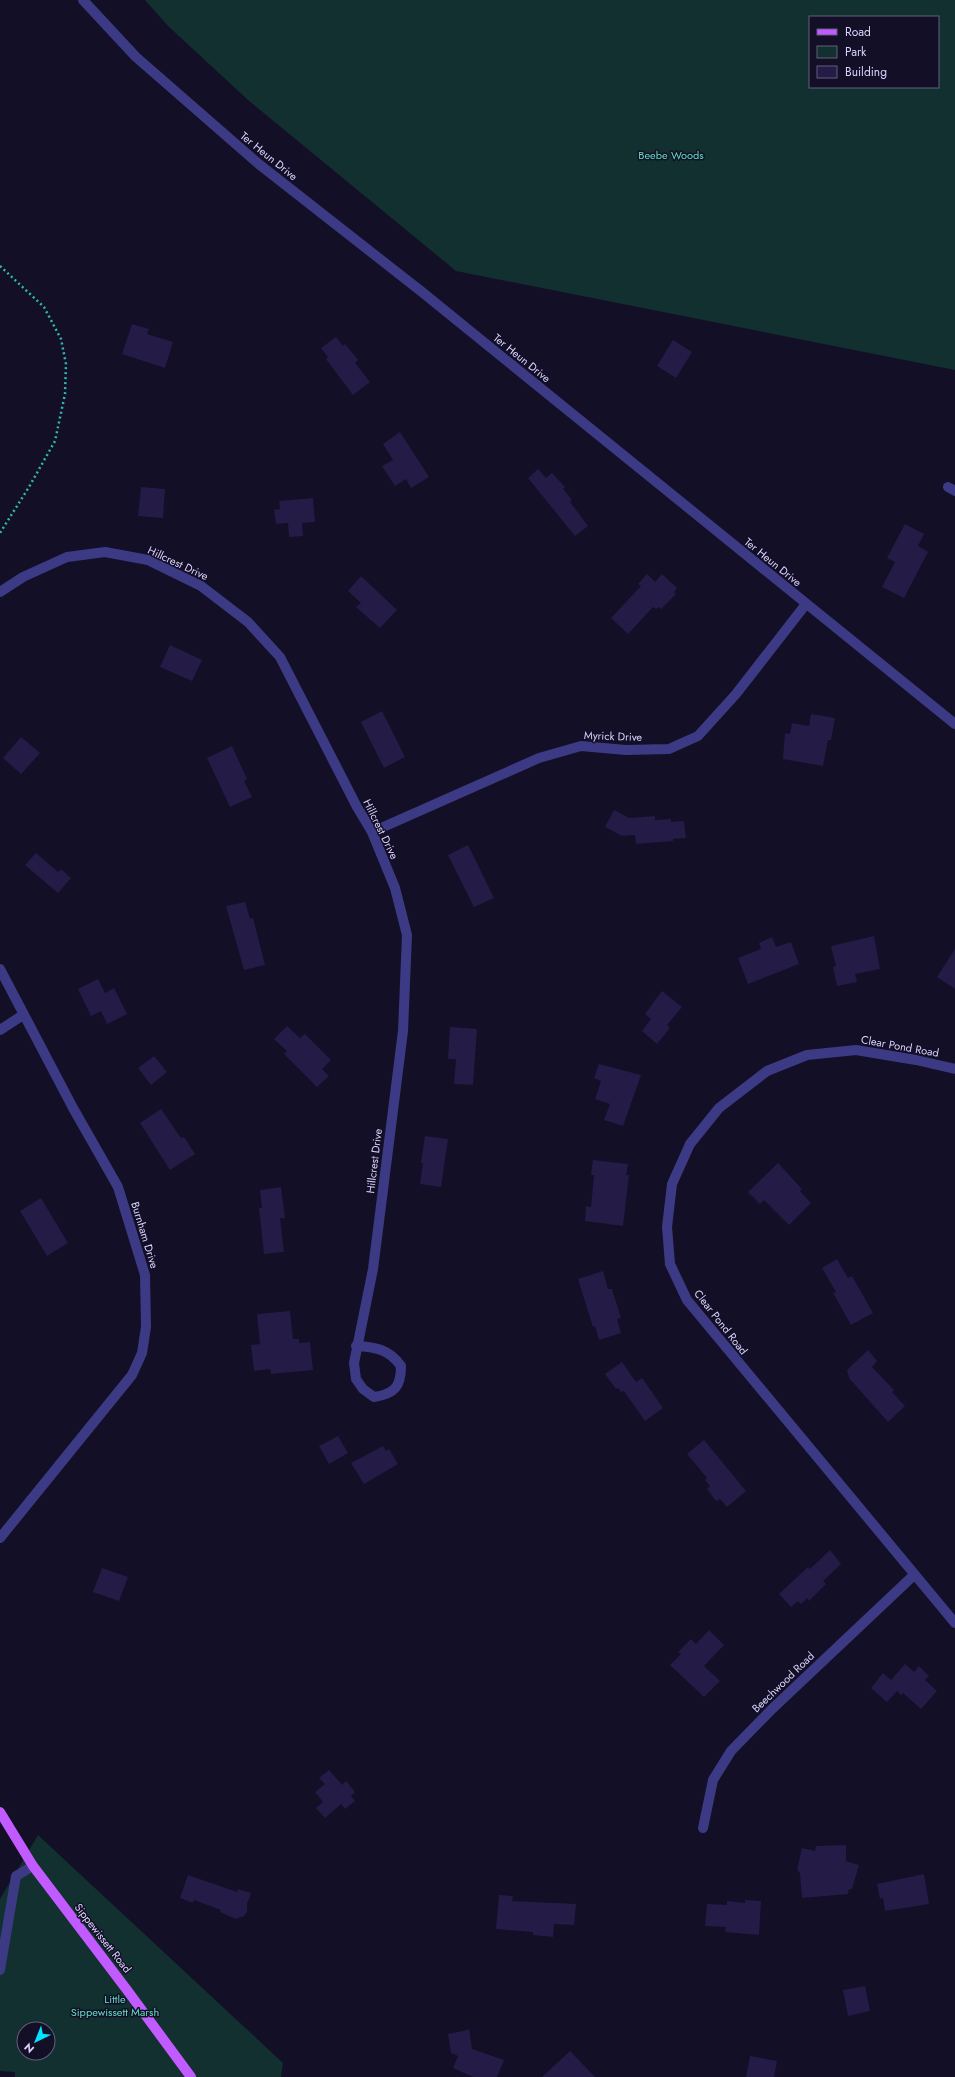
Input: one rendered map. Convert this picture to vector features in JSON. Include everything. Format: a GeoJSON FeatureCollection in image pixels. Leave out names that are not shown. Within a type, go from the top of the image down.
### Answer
{"type":"FeatureCollection","features":[{"type":"Feature","properties":{"kind":"main road","name":"Sippewissett Road"},"geometry":{"type":"LineString","coordinates":[[0,1812],[32,1866],[128,1990],[191,2077]]}},
{"type":"Feature","properties":{"kind":"street","name":"Ter Heun Drive"},"geometry":{"type":"LineString","coordinates":[[83,0],[136,57],[260,165],[422,292],[955,724]]}},
{"type":"Feature","properties":{"kind":"street","name":"Hillcrest Drive"},"geometry":{"type":"LineString","coordinates":[[0,592],[23,577],[67,558],[105,552],[148,560],[202,586],[248,622],[280,657],[357,807],[372,832],[395,888],[407,935],[401,1046],[373,1269],[356,1346],[354,1363],[356,1379],[363,1389],[374,1397],[387,1395],[397,1387],[401,1377],[401,1366],[388,1352],[376,1347],[356,1346]]}},
{"type":"Feature","properties":{"kind":"street","name":"Myrick Drive"},"geometry":{"type":"LineString","coordinates":[[372,832],[539,758],[581,746],[626,750],[669,749],[698,736],[736,694],[806,604]]}},
{"type":"Feature","properties":{"kind":"street","name":"Burnham Drive"},"geometry":{"type":"LineString","coordinates":[[0,969],[73,1108],[118,1187],[145,1275],[146,1327],[142,1353],[132,1375],[0,1538]]}},
{"type":"Feature","properties":{"kind":"street"},"geometry":{"type":"LineString","coordinates":[[0,1030],[23,1015]]}},
{"type":"Feature","properties":{"kind":"street","name":"Clear Pond Road"},"geometry":{"type":"LineString","coordinates":[[955,1069],[916,1060],[856,1050],[807,1055],[767,1071],[719,1108],[690,1144],[672,1184],[667,1227],[670,1264],[687,1300],[955,1623]]}},
{"type":"Feature","properties":{"kind":"street","name":"Beechwood Road"},"geometry":{"type":"LineString","coordinates":[[703,1828],[713,1780],[731,1750],[772,1709],[914,1575]]}},
{"type":"Feature","properties":{"kind":"street"},"geometry":{"type":"LineString","coordinates":[[0,1970],[16,1876],[32,1866]]}},
{"type":"Feature","properties":{"kind":"path"},"geometry":{"type":"LineString","coordinates":[[0,266],[44,307],[61,339],[66,364],[65,394],[55,441],[29,488],[0,533]]}},
{"type":"Feature","properties":{"kind":"green space","name":"Beebe Woods"},"geometry":{"type":"Polygon","coordinates":[[[145,0],[955,0],[955,370],[456,271],[248,100],[168,26],[145,0]]]}},
{"type":"Feature","properties":{"kind":"green space","name":"Little Sippewissett Marsh"},"geometry":{"type":"Polygon","coordinates":[[[38,1835],[283,2063],[281,2077],[15,2077],[15,2072],[0,2071],[0,1899],[38,1835]]]}},
{"type":"Feature","properties":{"kind":"building"},"geometry":{"type":"Polygon","coordinates":[[[132,324],[149,329],[147,334],[173,342],[165,368],[122,354],[132,324]]]}},
{"type":"Feature","properties":{"kind":"building"},"geometry":{"type":"Polygon","coordinates":[[[336,337],[343,346],[345,344],[358,360],[355,363],[370,382],[353,395],[326,359],[328,357],[321,348],[336,337]]]}},
{"type":"Feature","properties":{"kind":"building"},"geometry":{"type":"Polygon","coordinates":[[[673,340],[692,352],[676,378],[657,366],[673,340]]]}},
{"type":"Feature","properties":{"kind":"building"},"geometry":{"type":"Polygon","coordinates":[[[400,432],[429,477],[411,488],[406,479],[395,486],[382,466],[393,460],[383,444],[400,432]]]}},
{"type":"Feature","properties":{"kind":"building"},"geometry":{"type":"Polygon","coordinates":[[[538,469],[546,478],[552,473],[565,487],[563,489],[572,500],[570,502],[588,526],[575,536],[528,478],[538,469]]]}},
{"type":"Feature","properties":{"kind":"building"},"geometry":{"type":"Polygon","coordinates":[[[141,487],[165,489],[163,518],[138,516],[141,487]]]}},
{"type":"Feature","properties":{"kind":"building"},"geometry":{"type":"Polygon","coordinates":[[[313,498],[315,522],[302,523],[303,536],[289,537],[288,523],[276,524],[274,510],[280,509],[279,501],[313,498]]]}},
{"type":"Feature","properties":{"kind":"building"},"geometry":{"type":"Polygon","coordinates":[[[905,524],[924,534],[918,546],[928,552],[904,598],[882,587],[895,562],[887,558],[905,524]]]}},
{"type":"Feature","properties":{"kind":"building"},"geometry":{"type":"Polygon","coordinates":[[[647,574],[655,582],[662,574],[677,588],[674,592],[676,594],[661,609],[659,607],[656,609],[653,607],[628,634],[611,618],[641,586],[638,584],[647,574]]]}},
{"type":"Feature","properties":{"kind":"building"},"geometry":{"type":"Polygon","coordinates":[[[361,576],[397,610],[380,628],[356,607],[361,603],[348,591],[361,576]]]}},
{"type":"Feature","properties":{"kind":"building"},"geometry":{"type":"Polygon","coordinates":[[[170,645],[202,660],[192,681],[160,667],[170,645]]]}},
{"type":"Feature","properties":{"kind":"building"},"geometry":{"type":"Polygon","coordinates":[[[382,711],[405,757],[384,768],[361,722],[382,711]]]}},
{"type":"Feature","properties":{"kind":"building"},"geometry":{"type":"Polygon","coordinates":[[[811,714],[835,718],[831,740],[828,740],[823,766],[783,759],[785,733],[790,734],[792,723],[809,726],[811,714]]]}},
{"type":"Feature","properties":{"kind":"building"},"geometry":{"type":"Polygon","coordinates":[[[21,737],[40,753],[21,774],[3,758],[21,737]]]}},
{"type":"Feature","properties":{"kind":"building"},"geometry":{"type":"Polygon","coordinates":[[[232,746],[247,779],[244,781],[252,797],[230,807],[207,758],[232,746]]]}},
{"type":"Feature","properties":{"kind":"building"},"geometry":{"type":"Polygon","coordinates":[[[614,810],[629,818],[655,816],[655,820],[671,819],[671,822],[684,821],[686,838],[673,839],[673,841],[636,844],[635,835],[622,836],[605,827],[614,810]]]}},
{"type":"Feature","properties":{"kind":"building"},"geometry":{"type":"Polygon","coordinates":[[[468,845],[494,898],[474,907],[448,855],[468,845]]]}},
{"type":"Feature","properties":{"kind":"building"},"geometry":{"type":"Polygon","coordinates":[[[36,853],[58,872],[61,869],[71,878],[58,893],[25,865],[36,853]]]}},
{"type":"Feature","properties":{"kind":"building"},"geometry":{"type":"Polygon","coordinates":[[[245,902],[250,919],[253,918],[265,965],[244,970],[226,906],[245,902]]]}},
{"type":"Feature","properties":{"kind":"building"},"geometry":{"type":"Polygon","coordinates":[[[874,936],[880,969],[855,974],[857,982],[837,986],[833,967],[836,966],[831,946],[874,936]]]}},
{"type":"Feature","properties":{"kind":"building"},"geometry":{"type":"Polygon","coordinates":[[[772,937],[776,947],[791,942],[799,964],[748,984],[738,958],[761,949],[759,943],[772,937]]]}},
{"type":"Feature","properties":{"kind":"building"},"geometry":{"type":"Polygon","coordinates":[[[955,949],[955,989],[937,977],[955,949]]]}},
{"type":"Feature","properties":{"kind":"building"},"geometry":{"type":"Polygon","coordinates":[[[98,979],[105,993],[114,988],[127,1014],[107,1024],[101,1011],[91,1016],[78,989],[98,979]]]}},
{"type":"Feature","properties":{"kind":"building"},"geometry":{"type":"Polygon","coordinates":[[[662,991],[682,1007],[667,1025],[670,1028],[657,1044],[642,1031],[651,1019],[645,1014],[662,991]]]}},
{"type":"Feature","properties":{"kind":"building"},"geometry":{"type":"Polygon","coordinates":[[[287,1026],[300,1038],[305,1034],[331,1060],[322,1069],[329,1076],[317,1087],[284,1054],[287,1051],[274,1039],[287,1026]]]}},
{"type":"Feature","properties":{"kind":"building"},"geometry":{"type":"Polygon","coordinates":[[[450,1027],[477,1029],[473,1085],[454,1084],[456,1059],[448,1059],[450,1027]]]}},
{"type":"Feature","properties":{"kind":"building"},"geometry":{"type":"Polygon","coordinates":[[[154,1056],[167,1072],[151,1085],[138,1068],[154,1056]]]}},
{"type":"Feature","properties":{"kind":"building"},"geometry":{"type":"Polygon","coordinates":[[[599,1064],[641,1075],[623,1126],[604,1120],[610,1104],[595,1099],[601,1081],[594,1078],[599,1064]]]}},
{"type":"Feature","properties":{"kind":"building"},"geometry":{"type":"Polygon","coordinates":[[[161,1109],[181,1138],[184,1137],[195,1154],[170,1170],[140,1123],[161,1109]]]}},
{"type":"Feature","properties":{"kind":"building"},"geometry":{"type":"Polygon","coordinates":[[[425,1136],[448,1139],[441,1187],[420,1184],[425,1136]]]}},
{"type":"Feature","properties":{"kind":"building"},"geometry":{"type":"Polygon","coordinates":[[[593,1160],[628,1164],[626,1175],[629,1175],[623,1226],[585,1221],[586,1206],[591,1207],[594,1175],[591,1175],[593,1160]]]}},
{"type":"Feature","properties":{"kind":"building"},"geometry":{"type":"Polygon","coordinates":[[[778,1163],[802,1189],[800,1191],[811,1203],[789,1225],[764,1200],[760,1204],[748,1192],[778,1163]]]}},
{"type":"Feature","properties":{"kind":"building"},"geometry":{"type":"Polygon","coordinates":[[[281,1187],[285,1218],[280,1218],[284,1252],[264,1254],[259,1208],[262,1208],[260,1190],[281,1187]]]}},
{"type":"Feature","properties":{"kind":"building"},"geometry":{"type":"Polygon","coordinates":[[[41,1198],[68,1243],[47,1256],[20,1211],[41,1198]]]}},
{"type":"Feature","properties":{"kind":"building"},"geometry":{"type":"Polygon","coordinates":[[[837,1259],[848,1278],[852,1276],[873,1313],[851,1325],[833,1293],[836,1292],[822,1268],[837,1259]]]}},
{"type":"Feature","properties":{"kind":"building"},"geometry":{"type":"Polygon","coordinates":[[[603,1271],[608,1289],[612,1289],[621,1318],[617,1319],[621,1333],[599,1340],[595,1326],[593,1327],[578,1279],[603,1271]]]}},
{"type":"Feature","properties":{"kind":"building"},"geometry":{"type":"Polygon","coordinates":[[[290,1311],[293,1339],[299,1339],[299,1343],[310,1342],[313,1370],[271,1374],[270,1369],[254,1371],[251,1345],[260,1344],[257,1314],[290,1311]]]}},
{"type":"Feature","properties":{"kind":"building"},"geometry":{"type":"Polygon","coordinates":[[[868,1350],[877,1361],[872,1367],[894,1390],[892,1392],[905,1406],[888,1422],[849,1378],[847,1370],[868,1350]]]}},
{"type":"Feature","properties":{"kind":"building"},"geometry":{"type":"Polygon","coordinates":[[[622,1362],[636,1382],[642,1378],[663,1408],[645,1421],[624,1391],[621,1392],[618,1388],[616,1389],[605,1374],[622,1362]]]}},
{"type":"Feature","properties":{"kind":"building"},"geometry":{"type":"Polygon","coordinates":[[[338,1436],[348,1453],[329,1464],[319,1446],[338,1436]]]}},
{"type":"Feature","properties":{"kind":"building"},"geometry":{"type":"Polygon","coordinates":[[[704,1440],[746,1491],[727,1507],[720,1499],[716,1501],[707,1489],[710,1486],[705,1480],[707,1478],[687,1454],[704,1440]]]}},
{"type":"Feature","properties":{"kind":"building"},"geometry":{"type":"Polygon","coordinates":[[[383,1446],[386,1451],[389,1449],[398,1464],[364,1484],[351,1463],[383,1446]]]}},
{"type":"Feature","properties":{"kind":"building"},"geometry":{"type":"Polygon","coordinates":[[[830,1550],[841,1564],[823,1581],[826,1584],[809,1601],[807,1598],[801,1604],[798,1601],[791,1607],[779,1594],[808,1567],[810,1569],[830,1550]]]}},
{"type":"Feature","properties":{"kind":"building"},"geometry":{"type":"Polygon","coordinates":[[[102,1568],[128,1577],[119,1601],[93,1592],[102,1568]]]}},
{"type":"Feature","properties":{"kind":"building"},"geometry":{"type":"Polygon","coordinates":[[[709,1630],[724,1645],[704,1666],[720,1681],[704,1697],[670,1665],[681,1654],[678,1652],[691,1639],[696,1644],[709,1630]]]}},
{"type":"Feature","properties":{"kind":"building"},"geometry":{"type":"Polygon","coordinates":[[[905,1664],[914,1672],[919,1666],[929,1676],[925,1680],[937,1691],[921,1709],[903,1693],[901,1695],[897,1691],[887,1702],[871,1688],[883,1673],[891,1680],[905,1664]]]}},
{"type":"Feature","properties":{"kind":"building"},"geometry":{"type":"Polygon","coordinates":[[[329,1770],[342,1785],[346,1781],[355,1792],[351,1796],[355,1801],[345,1809],[341,1804],[325,1818],[316,1808],[323,1802],[315,1792],[325,1784],[319,1778],[329,1770]]]}},
{"type":"Feature","properties":{"kind":"building"},"geometry":{"type":"Polygon","coordinates":[[[846,1845],[846,1861],[859,1865],[852,1889],[849,1889],[848,1894],[802,1898],[800,1873],[797,1870],[802,1848],[815,1851],[816,1846],[846,1845]]]}},
{"type":"Feature","properties":{"kind":"building"},"geometry":{"type":"Polygon","coordinates":[[[924,1874],[929,1904],[885,1911],[883,1898],[880,1899],[877,1884],[924,1874]]]}},
{"type":"Feature","properties":{"kind":"building"},"geometry":{"type":"Polygon","coordinates":[[[188,1875],[237,1892],[238,1889],[251,1893],[247,1904],[247,1912],[244,1916],[236,1919],[220,1912],[221,1910],[194,1900],[193,1903],[180,1898],[188,1875]]]}},
{"type":"Feature","properties":{"kind":"building"},"geometry":{"type":"Polygon","coordinates":[[[499,1895],[513,1896],[512,1901],[576,1904],[574,1925],[554,1924],[553,1937],[533,1935],[533,1932],[496,1929],[499,1895]]]}},
{"type":"Feature","properties":{"kind":"building"},"geometry":{"type":"Polygon","coordinates":[[[745,1900],[761,1901],[759,1935],[725,1932],[726,1927],[705,1926],[707,1904],[727,1905],[727,1901],[745,1903],[745,1900]]]}},
{"type":"Feature","properties":{"kind":"building"},"geometry":{"type":"Polygon","coordinates":[[[865,1986],[870,2011],[848,2016],[843,1990],[865,1986]]]}},
{"type":"Feature","properties":{"kind":"building"},"geometry":{"type":"Polygon","coordinates":[[[469,2028],[472,2049],[504,2060],[497,2077],[473,2077],[453,2068],[458,2056],[451,2053],[448,2034],[468,2030],[469,2028]]]}},
{"type":"Feature","properties":{"kind":"building"},"geometry":{"type":"Polygon","coordinates":[[[570,2051],[595,2077],[542,2077],[570,2051]]]}},
{"type":"Feature","properties":{"kind":"building"},"geometry":{"type":"Polygon","coordinates":[[[750,2056],[777,2061],[774,2077],[746,2077],[750,2056]]]}}]}
